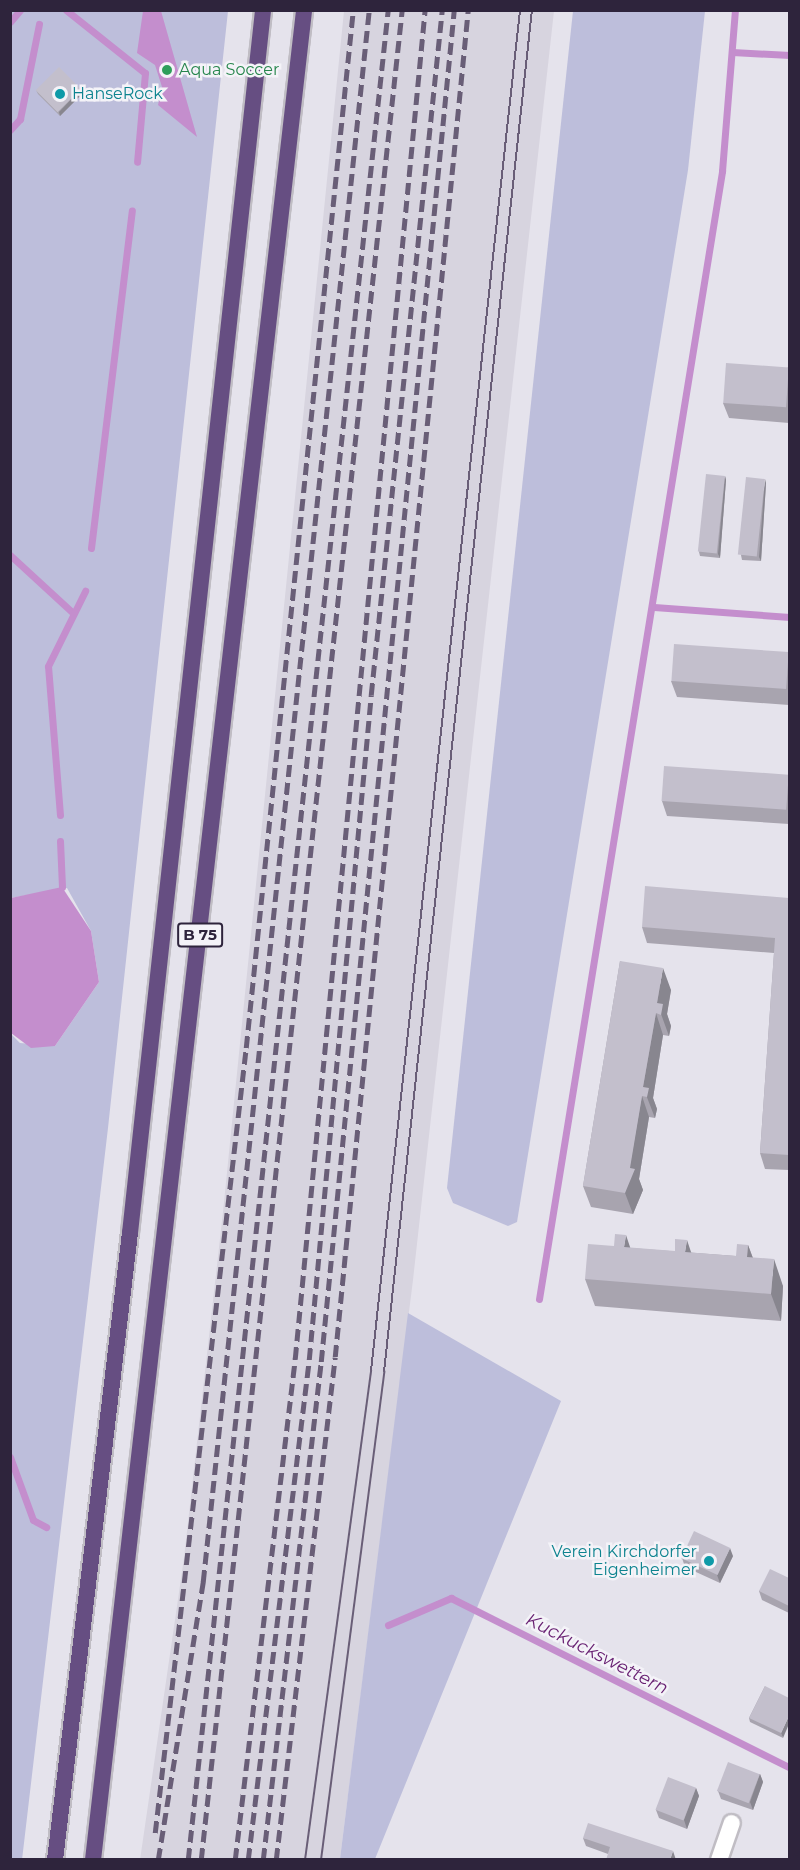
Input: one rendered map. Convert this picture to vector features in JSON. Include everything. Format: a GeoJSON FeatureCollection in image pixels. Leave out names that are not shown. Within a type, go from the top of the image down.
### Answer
{"type":"FeatureCollection","features":[{"type":"Feature","properties":{"kind":"highway","name":"B 75"},"geometry":{"type":"LineString","coordinates":[[55,1860],[132,1209],[263,10]]}},
{"type":"Feature","properties":{"kind":"highway","name":"B 75"},"geometry":{"type":"LineString","coordinates":[[93,1860],[304,10]]}},
{"type":"Feature","properties":{"kind":"street"},"geometry":{"type":"LineString","coordinates":[[719,1860],[732,1823]]}},
{"type":"Feature","properties":{"kind":"shaded area"},"geometry":{"type":"Polygon","coordinates":[[[11,11],[228,11],[108,1128],[22,1860],[10,1859],[10,1033],[20,1043],[55,1046],[99,982],[91,931],[67,888],[11,898],[11,11]]]}},
{"type":"Feature","properties":{"kind":"shaded area","name":"Aqua Soccer"},"geometry":{"type":"Polygon","coordinates":[[[143,11],[161,11],[197,137],[158,105],[162,87],[155,65],[137,53],[143,11]]]}},
{"type":"Feature","properties":{"kind":"shaded area"},"geometry":{"type":"Polygon","coordinates":[[[344,11],[554,11],[413,1280],[340,1859],[140,1860],[184,1558],[223,1212],[344,11]]]}},
{"type":"Feature","properties":{"kind":"shaded area"},"geometry":{"type":"Polygon","coordinates":[[[573,11],[705,11],[688,170],[517,1222],[508,1226],[453,1203],[447,1188],[573,11]]]}},
{"type":"Feature","properties":{"kind":"shaded area"},"geometry":{"type":"Polygon","coordinates":[[[62,887],[91,931],[99,982],[55,1046],[31,1048],[11,1033],[11,898],[62,887]]]}},
{"type":"Feature","properties":{"kind":"shaded area"},"geometry":{"type":"Polygon","coordinates":[[[408,1313],[561,1401],[375,1859],[340,1859],[408,1313]]]}},
{"type":"Feature","properties":{"kind":"building","name":"HanseRock"},"geometry":{"type":"Polygon","coordinates":[[[59,67],[81,89],[58,112],[36,90],[59,67]]]}},
{"type":"Feature","properties":{"kind":"building"},"geometry":{"type":"Polygon","coordinates":[[[726,363],[789,367],[786,407],[723,403],[726,363]]]}},
{"type":"Feature","properties":{"kind":"building"},"geometry":{"type":"Polygon","coordinates":[[[706,474],[725,476],[717,554],[698,552],[706,474]]]}},
{"type":"Feature","properties":{"kind":"building"},"geometry":{"type":"Polygon","coordinates":[[[746,477],[765,479],[757,557],[738,555],[746,477]]]}},
{"type":"Feature","properties":{"kind":"building"},"geometry":{"type":"Polygon","coordinates":[[[674,644],[789,652],[786,689],[671,681],[674,644]]]}},
{"type":"Feature","properties":{"kind":"building"},"geometry":{"type":"Polygon","coordinates":[[[664,766],[789,775],[786,810],[662,801],[664,766]]]}},
{"type":"Feature","properties":{"kind":"building"},"geometry":{"type":"Polygon","coordinates":[[[645,886],[789,898],[789,1155],[760,1153],[775,938],[642,927],[645,886]]]}},
{"type":"Feature","properties":{"kind":"building"},"geometry":{"type":"Polygon","coordinates":[[[620,961],[663,968],[657,1003],[663,1004],[661,1015],[656,1013],[643,1087],[649,1088],[647,1097],[642,1096],[630,1168],[635,1169],[625,1193],[583,1186],[620,961]]]}},
{"type":"Feature","properties":{"kind":"building"},"geometry":{"type":"Polygon","coordinates":[[[615,1234],[626,1235],[624,1247],[675,1251],[675,1239],[687,1240],[685,1252],[736,1256],[737,1244],[748,1245],[747,1257],[774,1259],[771,1294],[585,1279],[588,1244],[614,1246],[615,1234]]]}},
{"type":"Feature","properties":{"kind":"building","name":"Verein Kirchdorfer Eigenheimer"},"geometry":{"type":"Polygon","coordinates":[[[694,1531],[730,1548],[718,1575],[681,1558],[694,1531]]]}},
{"type":"Feature","properties":{"kind":"building"},"geometry":{"type":"Polygon","coordinates":[[[770,1569],[789,1578],[789,1606],[759,1591],[770,1569]]]}},
{"type":"Feature","properties":{"kind":"building"},"geometry":{"type":"Polygon","coordinates":[[[765,1686],[789,1698],[789,1716],[781,1733],[749,1718],[765,1686]]]}},
{"type":"Feature","properties":{"kind":"building"},"geometry":{"type":"Polygon","coordinates":[[[728,1762],[760,1774],[749,1803],[717,1791],[728,1762]]]}},
{"type":"Feature","properties":{"kind":"building"},"geometry":{"type":"Polygon","coordinates":[[[668,1777],[696,1788],[683,1820],[655,1810],[668,1777]]]}},
{"type":"Feature","properties":{"kind":"building"},"geometry":{"type":"Polygon","coordinates":[[[588,1823],[673,1851],[670,1860],[606,1860],[610,1847],[583,1838],[588,1823]]]}},
{"type":"Feature","properties":{"kind":"waterway"},"geometry":{"type":"LineString","coordinates":[[10,22],[20,10]]}},
{"type":"Feature","properties":{"kind":"waterway"},"geometry":{"type":"LineString","coordinates":[[66,10],[145,73],[137,162]]}},
{"type":"Feature","properties":{"kind":"waterway"},"geometry":{"type":"LineString","coordinates":[[539,1299],[722,171],[735,10]]}},
{"type":"Feature","properties":{"kind":"waterway"},"geometry":{"type":"LineString","coordinates":[[10,130],[20,119],[39,24]]}},
{"type":"Feature","properties":{"kind":"waterway"},"geometry":{"type":"LineString","coordinates":[[732,52],[790,55]]}},
{"type":"Feature","properties":{"kind":"waterway"},"geometry":{"type":"LineString","coordinates":[[91,548],[132,210]]}},
{"type":"Feature","properties":{"kind":"waterway"},"geometry":{"type":"LineString","coordinates":[[10,555],[73,613]]}},
{"type":"Feature","properties":{"kind":"waterway"},"geometry":{"type":"LineString","coordinates":[[60,815],[48,666],[85,591]]}},
{"type":"Feature","properties":{"kind":"waterway"},"geometry":{"type":"LineString","coordinates":[[654,607],[790,617]]}},
{"type":"Feature","properties":{"kind":"waterway"},"geometry":{"type":"LineString","coordinates":[[60,841],[62,887]]}},
{"type":"Feature","properties":{"kind":"waterway","name":"Kuckuckswettern"},"geometry":{"type":"LineString","coordinates":[[10,1457],[33,1520],[46,1527]]}},
{"type":"Feature","properties":{"kind":"waterway","name":"Kuckuckswettern"},"geometry":{"type":"LineString","coordinates":[[388,1625],[451,1598],[790,1768]]}},
{"type":"Feature","properties":{"kind":"tram line"},"geometry":{"type":"LineString","coordinates":[[305,1860],[371,1371],[520,10]]}},
{"type":"Feature","properties":{"kind":"tram line"},"geometry":{"type":"LineString","coordinates":[[321,1860],[384,1372],[532,10]]}},
{"type":"Feature","properties":{"kind":"railway"},"geometry":{"type":"LineString","coordinates":[[155,1833],[246,1048],[353,10]]}},
{"type":"Feature","properties":{"kind":"railway"},"geometry":{"type":"LineString","coordinates":[[158,1860],[203,1582],[369,10]]}},
{"type":"Feature","properties":{"kind":"railway"},"geometry":{"type":"LineString","coordinates":[[188,1860],[388,10]]}},
{"type":"Feature","properties":{"kind":"railway"},"geometry":{"type":"LineString","coordinates":[[201,1860],[402,10]]}},
{"type":"Feature","properties":{"kind":"railway"},"geometry":{"type":"LineString","coordinates":[[235,1860],[295,1359],[425,10]]}},
{"type":"Feature","properties":{"kind":"railway"},"geometry":{"type":"LineString","coordinates":[[248,1860],[309,1360],[371,695],[442,10]]}},
{"type":"Feature","properties":{"kind":"railway"},"geometry":{"type":"LineString","coordinates":[[263,1860],[321,1362],[454,10]]}},
{"type":"Feature","properties":{"kind":"railway"},"geometry":{"type":"LineString","coordinates":[[276,1860],[335,1357],[468,10]]}},
{"type":"Feature","properties":{"kind":"place","name":"Aqua Soccer"},"geometry":{"type":"Point","coordinates":[167,70]}},
{"type":"Feature","properties":{"kind":"place","name":"HanseRock"},"geometry":{"type":"Point","coordinates":[60,94]}},
{"type":"Feature","properties":{"kind":"place","name":"Verein Kirchdorfer Eigenheimer"},"geometry":{"type":"Point","coordinates":[709,1561]}}]}
